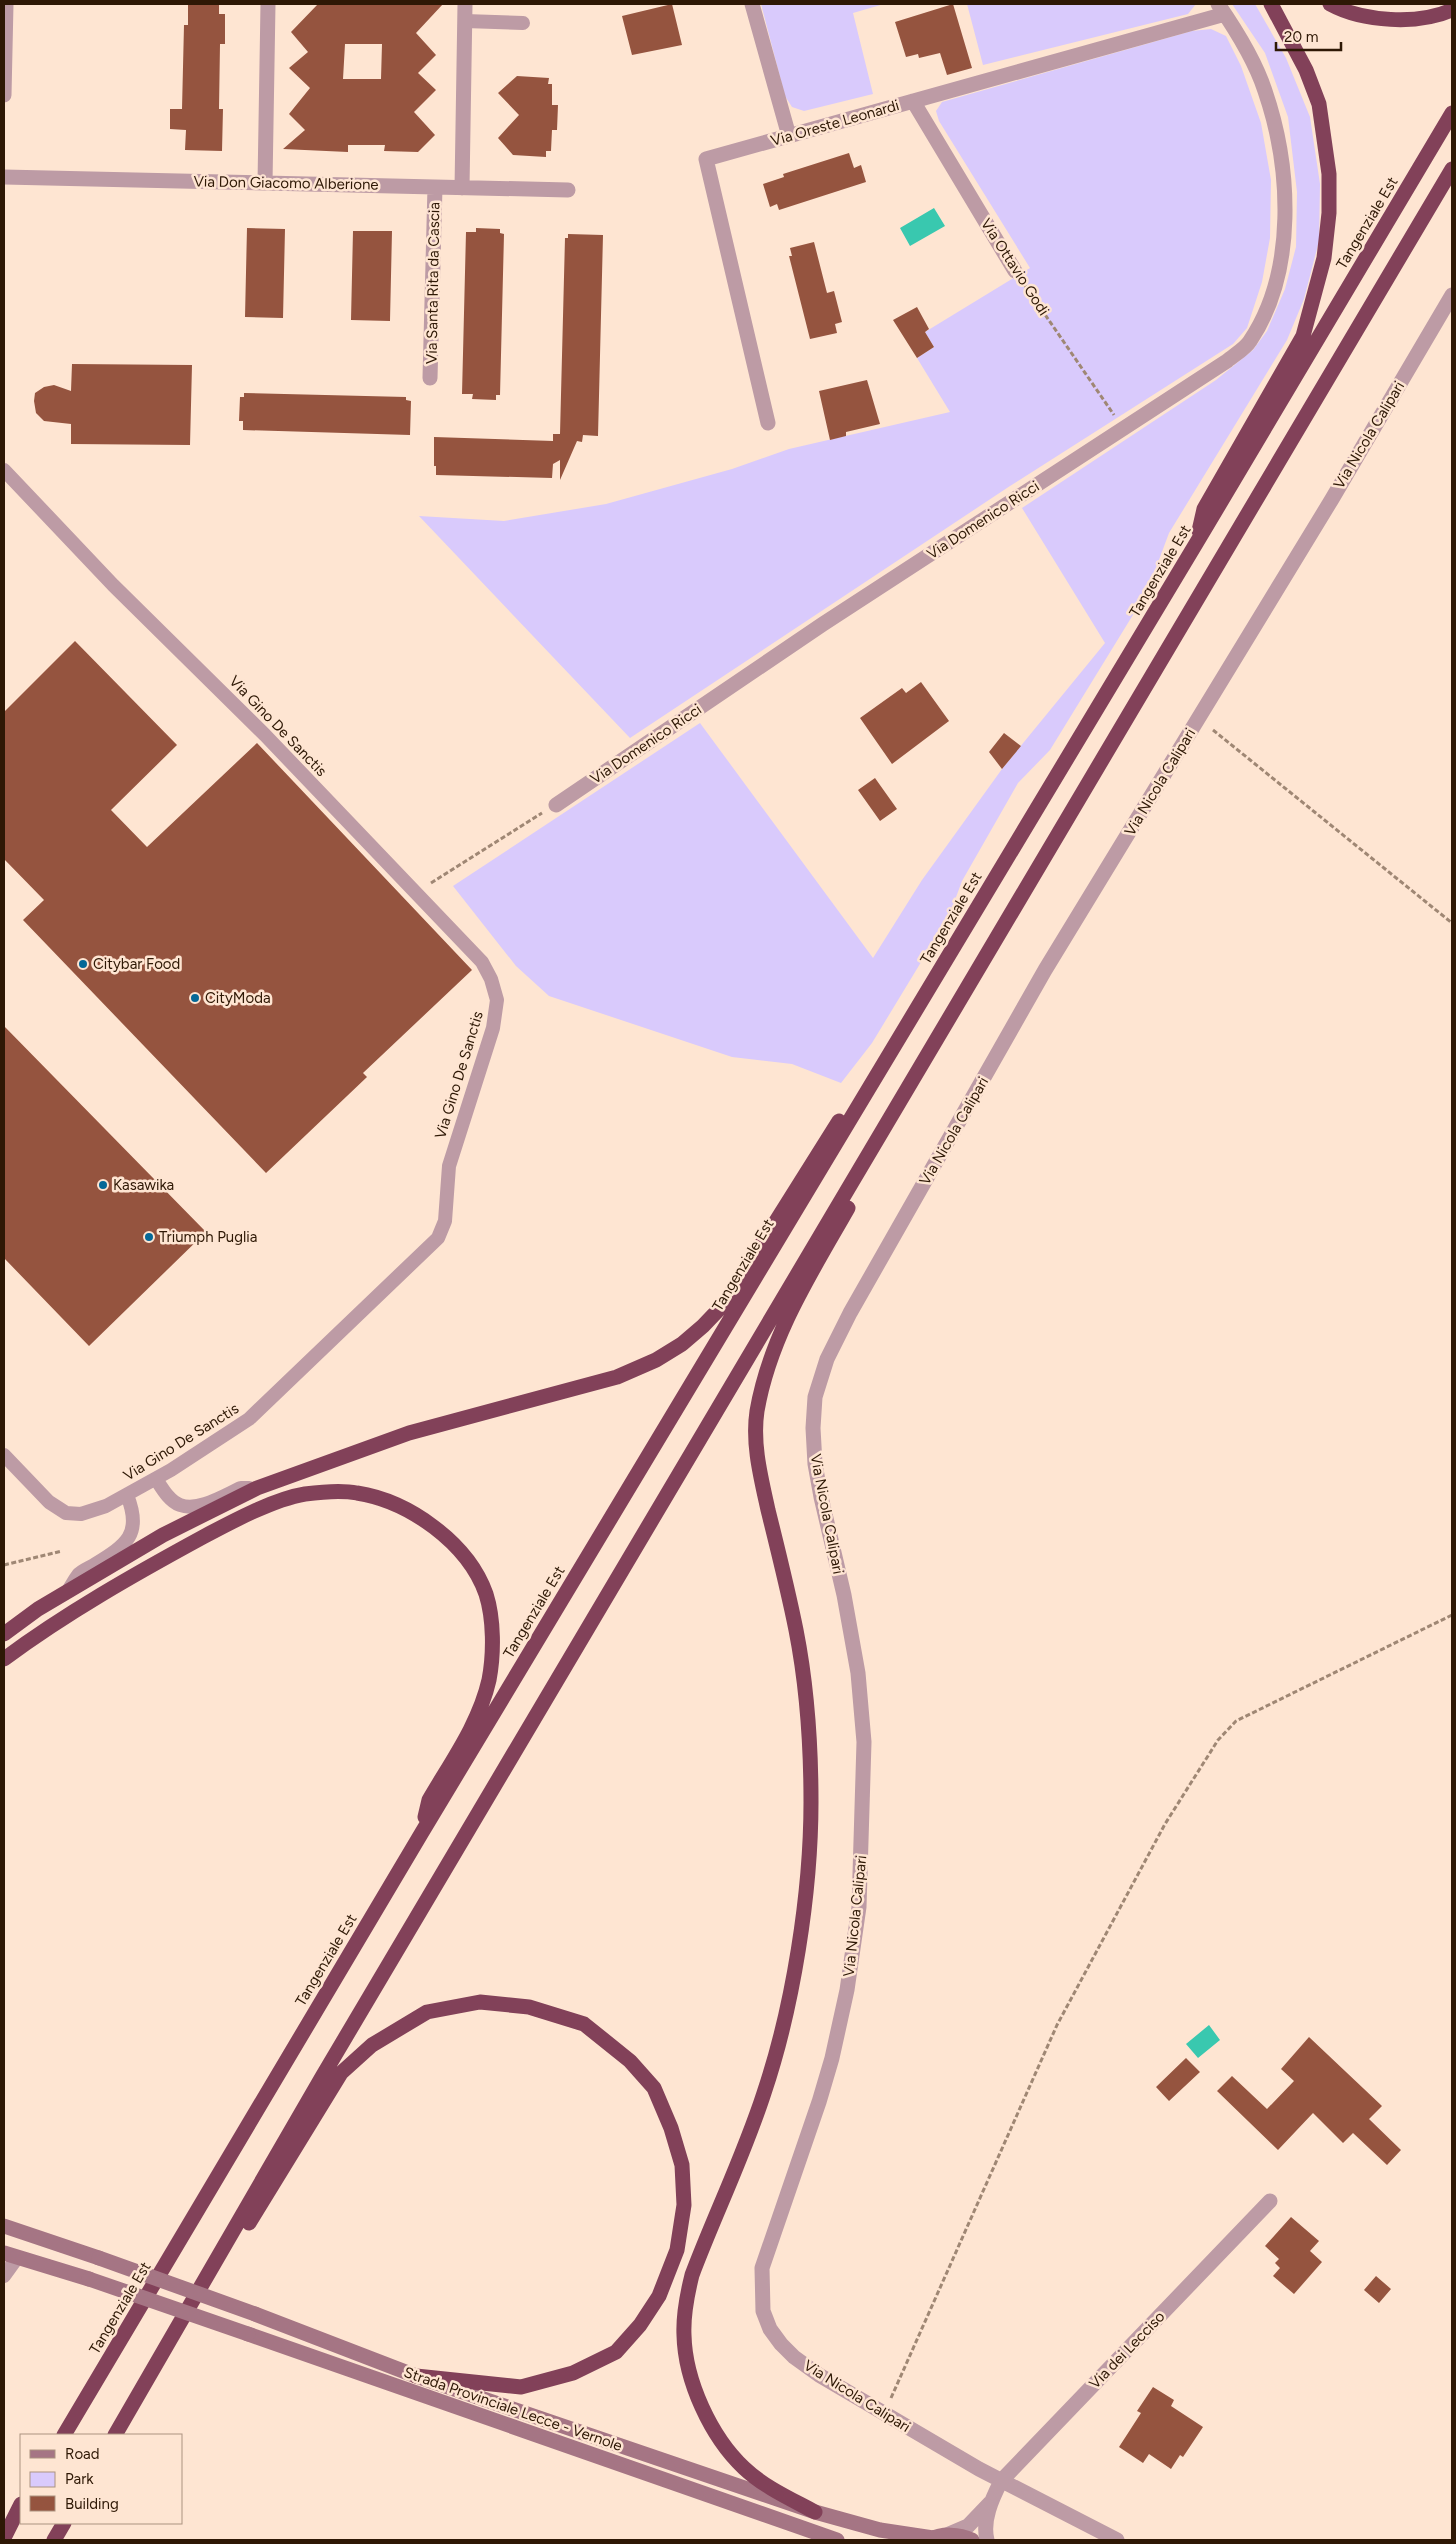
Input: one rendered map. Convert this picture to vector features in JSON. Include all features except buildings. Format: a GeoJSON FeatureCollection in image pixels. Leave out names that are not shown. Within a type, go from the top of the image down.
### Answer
{"type":"FeatureCollection","features":[{"type":"Feature","properties":{"kind":"highway"},"geometry":{"type":"LineString","coordinates":[[1197,542],[1204,510],[1303,336],[1324,258],[1329,174],[1319,104],[1306,70],[1271,4]]}},
{"type":"Feature","properties":{"kind":"highway"},"geometry":{"type":"LineString","coordinates":[[1330,4],[1370,17],[1406,20],[1452,10]]}},
{"type":"Feature","properties":{"kind":"highway","name":"Tangenziale Est"},"geometry":{"type":"LineString","coordinates":[[65,2434],[421,1834],[1197,542],[1452,113]]}},
{"type":"Feature","properties":{"kind":"highway"},"geometry":{"type":"LineString","coordinates":[[116,2434],[322,2077],[1452,169]]}},
{"type":"Feature","properties":{"kind":"highway"},"geometry":{"type":"LineString","coordinates":[[4,1634],[67,1592],[163,1535],[257,1488],[409,1433],[618,1377],[656,1360],[682,1344],[704,1326],[724,1304],[840,1118],[858,1107]]}},
{"type":"Feature","properties":{"kind":"highway"},"geometry":{"type":"LineString","coordinates":[[815,2512],[765,2484],[744,2468],[709,2424],[688,2369],[684,2337],[685,2305],[692,2275],[764,2093],[787,2010],[806,1892],[811,1803],[807,1706],[796,1632],[761,1477],[756,1442],[757,1414],[764,1376],[790,1311],[883,1148],[892,1115]]}},
{"type":"Feature","properties":{"kind":"highway"},"geometry":{"type":"LineString","coordinates":[[4,1659],[135,1573],[249,1513],[304,1494],[356,1493],[401,1507],[443,1532],[468,1562],[486,1594],[492,1630],[489,1678],[480,1712],[429,1800],[421,1834]]}},
{"type":"Feature","properties":{"kind":"highway"},"geometry":{"type":"LineString","coordinates":[[151,2372],[176,2346],[329,2089],[341,2073],[372,2045],[427,2012],[480,2002],[529,2007],[584,2024],[630,2061],[654,2088],[671,2128],[682,2165],[684,2205],[678,2250],[659,2296],[640,2325],[616,2352],[574,2373],[521,2387],[416,2376]]}},
{"type":"Feature","properties":{"kind":"highway"},"geometry":{"type":"LineString","coordinates":[[4,2518],[8,2510],[20,2498]]}},
{"type":"Feature","properties":{"kind":"highway"},"geometry":{"type":"LineString","coordinates":[[4,2538],[20,2506]]}},
{"type":"Feature","properties":{"kind":"highway"},"geometry":{"type":"LineString","coordinates":[[54,2540],[63,2524]]}},
{"type":"Feature","properties":{"kind":"main road","name":"Strada Provinciale Lecce - Vernole"},"geometry":{"type":"LineString","coordinates":[[4,2226],[255,2314],[416,2376],[815,2512],[880,2530],[937,2538],[964,2537],[972,2540]]}},
{"type":"Feature","properties":{"kind":"main road","name":"Strada Provinciale Lecce - Vernole"},"geometry":{"type":"LineString","coordinates":[[10,2255],[89,2279],[837,2540]]}},
{"type":"Feature","properties":{"kind":"street"},"geometry":{"type":"LineString","coordinates":[[4,95],[6,4]]}},
{"type":"Feature","properties":{"kind":"street"},"geometry":{"type":"LineString","coordinates":[[265,183],[268,4]]}},
{"type":"Feature","properties":{"kind":"street"},"geometry":{"type":"LineString","coordinates":[[462,188],[465,4]]}},
{"type":"Feature","properties":{"kind":"street"},"geometry":{"type":"LineString","coordinates":[[752,4],[789,136]]}},
{"type":"Feature","properties":{"kind":"street","name":"Via Oreste Leonardi"},"geometry":{"type":"LineString","coordinates":[[768,423],[706,159],[913,101],[1222,9]]}},
{"type":"Feature","properties":{"kind":"street","name":"Via Domenico Ricci"},"geometry":{"type":"LineString","coordinates":[[556,805],[823,624],[1227,361],[1249,342],[1267,309],[1278,270],[1283,230],[1283,182],[1276,128],[1265,89],[1222,9]]}},
{"type":"Feature","properties":{"kind":"street","name":"Via Ottavio Godi"},"geometry":{"type":"LineString","coordinates":[[913,101],[1015,271]]}},
{"type":"Feature","properties":{"kind":"street","name":"Via Don Giacomo Alberione"},"geometry":{"type":"LineString","coordinates":[[4,177],[568,190]]}},
{"type":"Feature","properties":{"kind":"street","name":"Via Santa Rita da Cascia"},"geometry":{"type":"LineString","coordinates":[[430,378],[435,187]]}},
{"type":"Feature","properties":{"kind":"street","name":"Via Nicola Calipari"},"geometry":{"type":"LineString","coordinates":[[1117,2540],[1001,2481],[836,2386],[794,2357],[770,2329],[763,2311],[761,2292],[762,2268],[819,2102],[832,2058],[847,1990],[859,1907],[864,1742],[858,1673],[844,1595],[815,1464],[813,1428],[816,1397],[827,1359],[850,1313],[1045,970],[1452,295]]}},
{"type":"Feature","properties":{"kind":"street","name":"Via dei Lecciso"},"geometry":{"type":"LineString","coordinates":[[937,2538],[968,2526],[990,2503],[1001,2481],[1270,2201]]}},
{"type":"Feature","properties":{"kind":"street","name":"Via dei Lecciso"},"geometry":{"type":"LineString","coordinates":[[987,2540],[986,2533],[990,2503]]}},
{"type":"Feature","properties":{"kind":"lane"},"geometry":{"type":"LineString","coordinates":[[465,21],[523,23]]}},
{"type":"Feature","properties":{"kind":"lane","name":"Via Gino De Sanctis"},"geometry":{"type":"LineString","coordinates":[[4,470],[113,585],[265,735],[482,962],[491,979],[497,1000],[493,1028],[449,1166],[445,1221],[438,1238],[249,1419],[156,1479],[106,1506],[82,1514],[66,1512],[49,1502],[4,1455]]}},
{"type":"Feature","properties":{"kind":"lane"},"geometry":{"type":"LineString","coordinates":[[156,1479],[166,1493],[181,1505],[197,1505],[213,1501],[241,1488],[257,1488]]}},
{"type":"Feature","properties":{"kind":"lane"},"geometry":{"type":"LineString","coordinates":[[67,1592],[78,1574],[120,1549],[130,1538],[134,1523],[134,1510],[127,1495]]}},
{"type":"Feature","properties":{"kind":"lane"},"geometry":{"type":"LineString","coordinates":[[4,2276],[10,2255]]}},
{"type":"Feature","properties":{"kind":"path","name":"Via Ottavio Godi"},"geometry":{"type":"LineString","coordinates":[[1015,271],[1124,429]]}},
{"type":"Feature","properties":{"kind":"path"},"geometry":{"type":"LineString","coordinates":[[1198,719],[1452,923]]}},
{"type":"Feature","properties":{"kind":"path"},"geometry":{"type":"LineString","coordinates":[[416,893],[556,805]]}},
{"type":"Feature","properties":{"kind":"path"},"geometry":{"type":"LineString","coordinates":[[4,1564],[62,1551]]}},
{"type":"Feature","properties":{"kind":"path"},"geometry":{"type":"LineString","coordinates":[[884,2414],[1058,2026],[1165,1824],[1218,1740],[1236,1721],[1452,1615]]}},
{"type":"Feature","properties":{"kind":"green space"},"geometry":{"type":"Polygon","coordinates":[[[761,4],[884,4],[853,13],[873,94],[804,111],[792,107],[785,96],[761,4]]]}},
{"type":"Feature","properties":{"kind":"green space"},"geometry":{"type":"Polygon","coordinates":[[[967,4],[1196,4],[1188,14],[983,65],[967,4]]]}},
{"type":"Feature","properties":{"kind":"green space"},"geometry":{"type":"Polygon","coordinates":[[[1232,4],[1255,4],[1286,58],[1310,117],[1320,184],[1319,241],[1304,299],[1287,340],[1169,533],[1147,592],[1050,750],[1018,783],[962,881],[949,916],[872,1043],[841,1083],[792,1064],[732,1057],[549,996],[516,966],[453,886],[700,723],[873,958],[922,880],[1002,769],[1105,643],[1022,508],[1216,380],[1253,350],[1267,331],[1285,289],[1296,247],[1297,192],[1288,117],[1265,53],[1232,4]]]}},
{"type":"Feature","properties":{"kind":"green space"},"geometry":{"type":"Polygon","coordinates":[[[1211,29],[1226,36],[1241,66],[1261,123],[1271,180],[1270,238],[1262,282],[1247,328],[1233,344],[1010,486],[630,738],[419,516],[504,521],[606,504],[732,469],[789,449],[950,412],[917,358],[934,347],[925,332],[1030,268],[939,121],[936,111],[942,102],[1192,31],[1211,29]]]}},
{"type":"Feature","properties":{"kind":"water"},"geometry":{"type":"Polygon","coordinates":[[[934,208],[945,226],[910,246],[900,228],[934,208]]]}},
{"type":"Feature","properties":{"kind":"water"},"geometry":{"type":"Polygon","coordinates":[[[1209,2025],[1220,2040],[1198,2058],[1186,2044],[1209,2025]]]}},
{"type":"Feature","properties":{"kind":"place","name":"Citybar Food"},"geometry":{"type":"Point","coordinates":[83,964]}},
{"type":"Feature","properties":{"kind":"place","name":"CityModa"},"geometry":{"type":"Point","coordinates":[195,998]}},
{"type":"Feature","properties":{"kind":"place","name":"Kasawika"},"geometry":{"type":"Point","coordinates":[103,1185]}},
{"type":"Feature","properties":{"kind":"place","name":"Triumph Puglia"},"geometry":{"type":"Point","coordinates":[149,1237]}}]}
